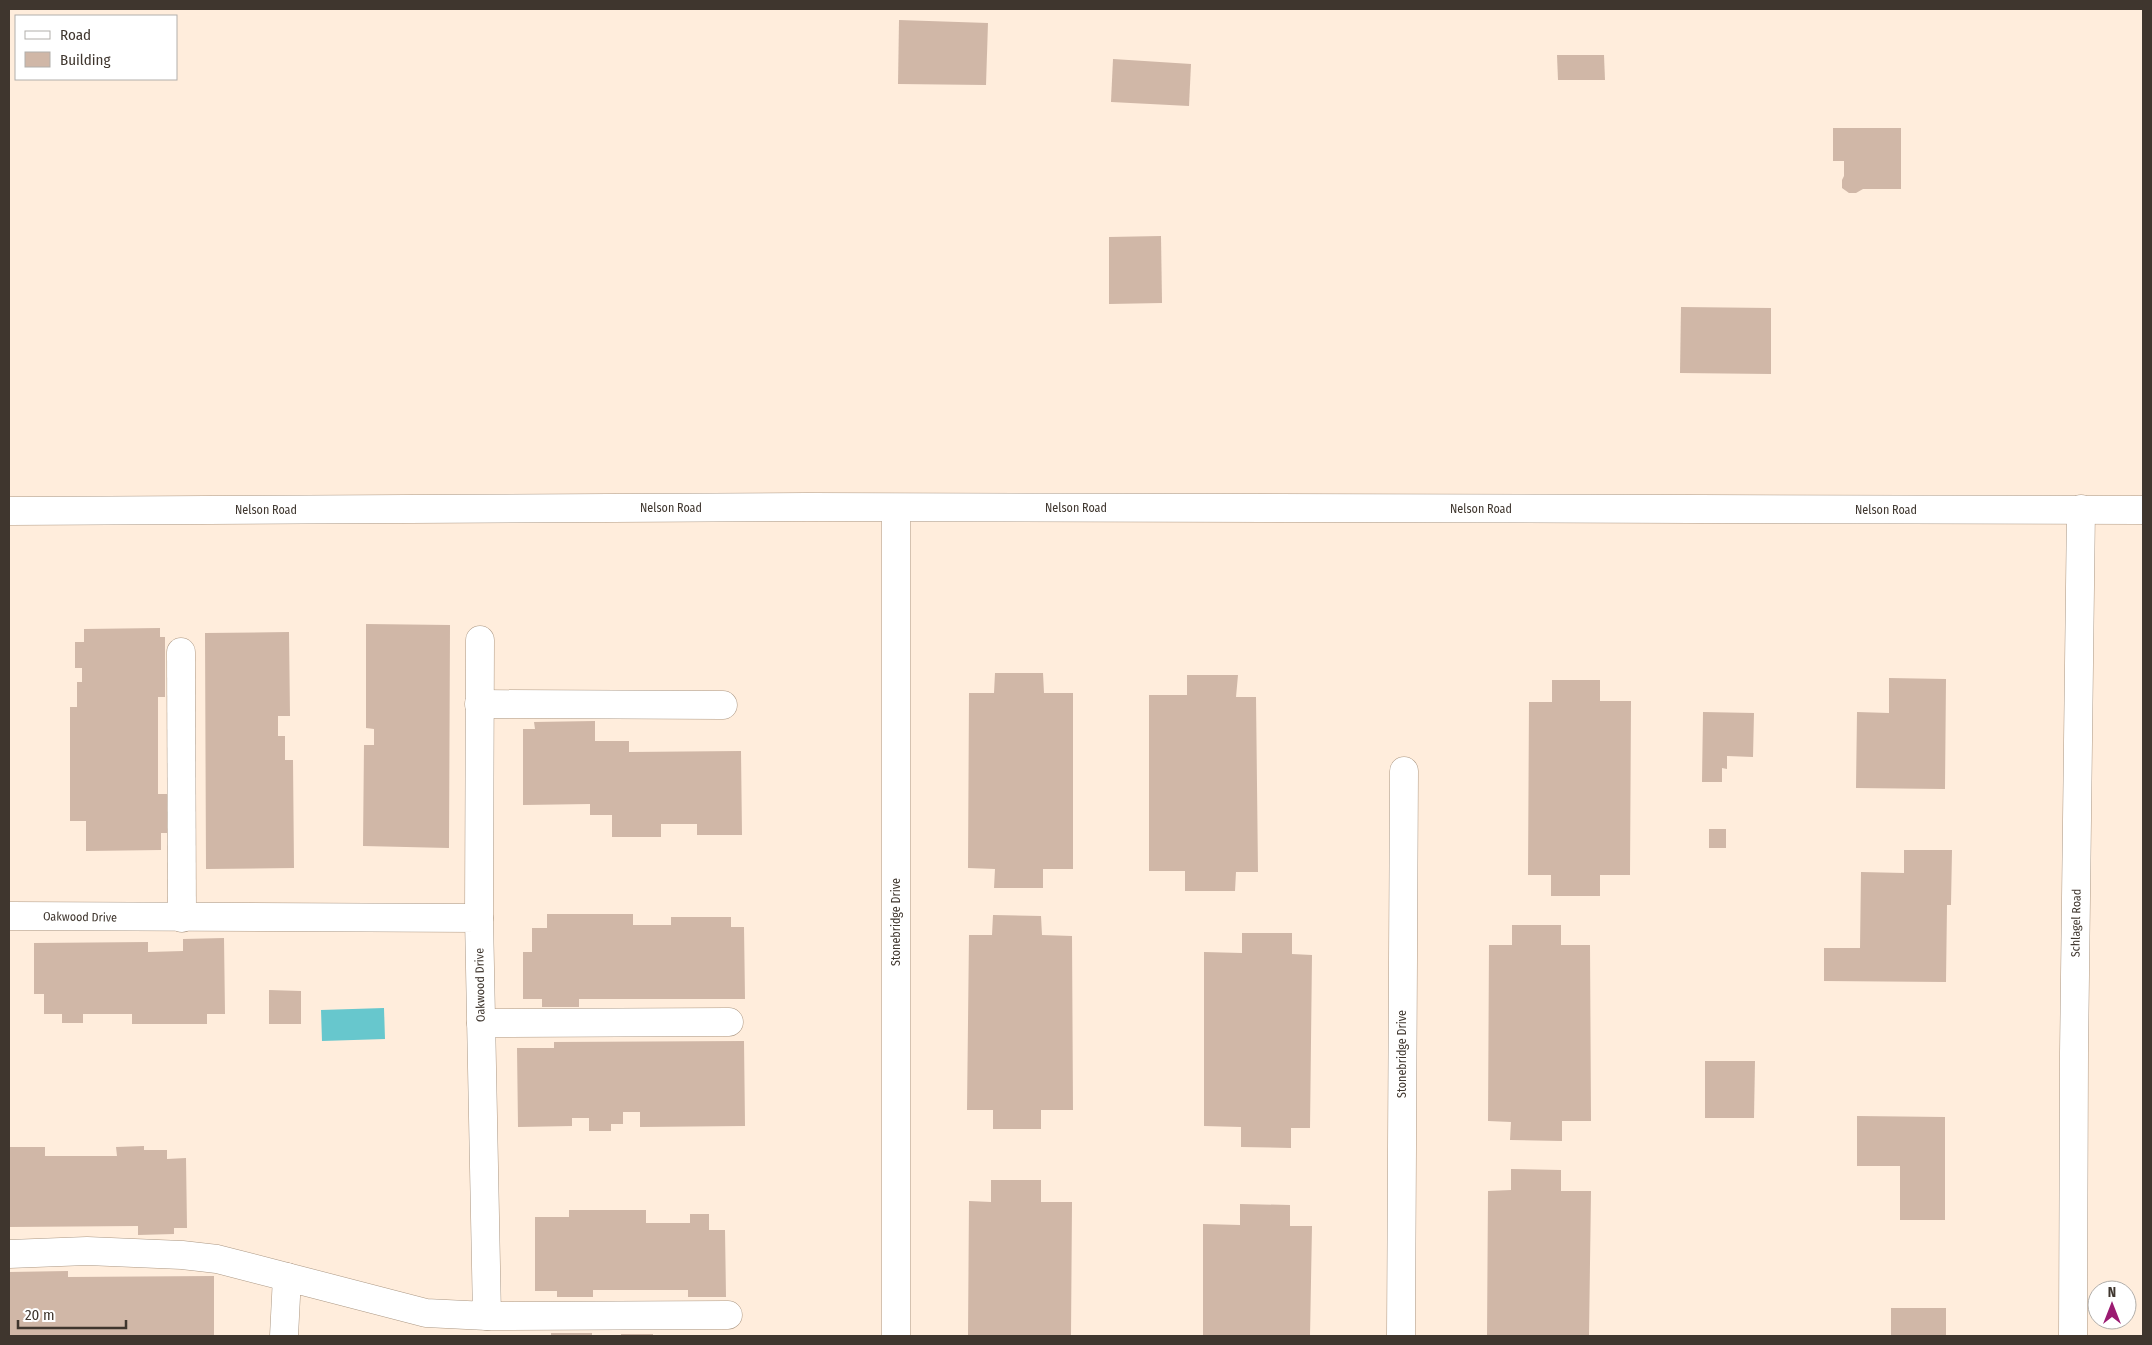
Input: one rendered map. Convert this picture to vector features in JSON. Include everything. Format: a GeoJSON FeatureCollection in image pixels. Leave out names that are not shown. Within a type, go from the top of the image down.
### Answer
{"type":"FeatureCollection","features":[{"type":"Feature","properties":{"kind":"street","name":"Nelson Road"},"geometry":{"type":"LineString","coordinates":[[9,512],[896,508],[2143,510]]}},
{"type":"Feature","properties":{"kind":"street","name":"Stonebridge Drive"},"geometry":{"type":"LineString","coordinates":[[896,508],[896,1336]]}},
{"type":"Feature","properties":{"kind":"street","name":"Schlagel Road"},"geometry":{"type":"LineString","coordinates":[[2073,1336],[2074,1053],[2081,509]]}},
{"type":"Feature","properties":{"kind":"street"},"geometry":{"type":"LineString","coordinates":[[478,918],[480,640]]}},
{"type":"Feature","properties":{"kind":"street"},"geometry":{"type":"LineString","coordinates":[[181,652],[182,918]]}},
{"type":"Feature","properties":{"kind":"street"},"geometry":{"type":"LineString","coordinates":[[479,704],[723,705]]}},
{"type":"Feature","properties":{"kind":"street","name":"Stonebridge Drive"},"geometry":{"type":"LineString","coordinates":[[1401,1336],[1404,771]]}},
{"type":"Feature","properties":{"kind":"street","name":"Oakwood Drive"},"geometry":{"type":"LineString","coordinates":[[9,916],[478,918],[487,1316]]}},
{"type":"Feature","properties":{"kind":"street"},"geometry":{"type":"LineString","coordinates":[[481,1023],[729,1022]]}},
{"type":"Feature","properties":{"kind":"street"},"geometry":{"type":"LineString","coordinates":[[9,1254],[87,1251],[182,1255],[217,1259],[426,1313],[487,1316],[728,1315]]}},
{"type":"Feature","properties":{"kind":"street"},"geometry":{"type":"LineString","coordinates":[[284,1336],[287,1277]]}},
{"type":"Feature","properties":{"kind":"water"},"geometry":{"type":"Polygon","coordinates":[[[384,1008],[385,1039],[322,1041],[321,1010],[384,1008]]]}},
{"type":"Feature","properties":{"kind":"building"},"geometry":{"type":"Polygon","coordinates":[[[899,20],[988,23],[986,85],[898,84],[899,20]]]}},
{"type":"Feature","properties":{"kind":"building"},"geometry":{"type":"Polygon","coordinates":[[[1557,55],[1604,55],[1605,80],[1558,80],[1557,55]]]}},
{"type":"Feature","properties":{"kind":"building"},"geometry":{"type":"Polygon","coordinates":[[[1113,59],[1191,64],[1189,106],[1111,102],[1113,59]]]}},
{"type":"Feature","properties":{"kind":"building"},"geometry":{"type":"Polygon","coordinates":[[[1833,128],[1901,128],[1901,189],[1863,189],[1856,193],[1849,193],[1842,188],[1844,161],[1833,161],[1833,128]]]}},
{"type":"Feature","properties":{"kind":"building"},"geometry":{"type":"Polygon","coordinates":[[[1161,236],[1162,303],[1109,304],[1109,237],[1161,236]]]}},
{"type":"Feature","properties":{"kind":"building"},"geometry":{"type":"Polygon","coordinates":[[[1681,307],[1771,308],[1771,374],[1680,373],[1681,307]]]}},
{"type":"Feature","properties":{"kind":"building"},"geometry":{"type":"Polygon","coordinates":[[[366,624],[450,625],[449,848],[363,846],[364,745],[374,745],[374,729],[366,728],[366,624]]]}},
{"type":"Feature","properties":{"kind":"building"},"geometry":{"type":"Polygon","coordinates":[[[160,628],[160,637],[165,637],[165,697],[158,697],[158,794],[167,794],[167,833],[161,833],[161,850],[86,851],[86,821],[70,821],[70,707],[77,707],[77,682],[82,682],[82,668],[75,668],[75,642],[84,642],[84,629],[160,628]]]}},
{"type":"Feature","properties":{"kind":"building"},"geometry":{"type":"Polygon","coordinates":[[[289,632],[290,716],[278,716],[278,736],[285,736],[285,760],[293,760],[294,868],[206,869],[205,633],[289,632]]]}},
{"type":"Feature","properties":{"kind":"building"},"geometry":{"type":"Polygon","coordinates":[[[995,673],[1043,673],[1044,693],[1073,693],[1073,869],[1043,869],[1043,888],[994,888],[995,869],[968,868],[969,693],[994,693],[995,673]]]}},
{"type":"Feature","properties":{"kind":"building"},"geometry":{"type":"Polygon","coordinates":[[[1187,675],[1238,675],[1236,697],[1256,697],[1258,872],[1236,872],[1235,891],[1185,891],[1185,871],[1149,871],[1149,695],[1187,695],[1187,675]]]}},
{"type":"Feature","properties":{"kind":"building"},"geometry":{"type":"Polygon","coordinates":[[[1889,678],[1946,679],[1945,789],[1856,788],[1857,712],[1889,713],[1889,678]]]}},
{"type":"Feature","properties":{"kind":"building"},"geometry":{"type":"Polygon","coordinates":[[[1552,680],[1600,680],[1600,701],[1631,701],[1630,875],[1600,875],[1600,896],[1551,896],[1551,875],[1528,875],[1529,702],[1552,702],[1552,680]]]}},
{"type":"Feature","properties":{"kind":"building"},"geometry":{"type":"Polygon","coordinates":[[[1703,712],[1754,713],[1753,757],[1727,756],[1727,769],[1722,768],[1722,782],[1702,782],[1703,712]]]}},
{"type":"Feature","properties":{"kind":"building"},"geometry":{"type":"Polygon","coordinates":[[[595,721],[595,741],[629,741],[629,752],[741,751],[742,835],[697,835],[697,824],[661,824],[661,837],[612,837],[612,815],[590,815],[590,804],[523,805],[523,729],[535,729],[534,722],[595,721]]]}},
{"type":"Feature","properties":{"kind":"building"},"geometry":{"type":"Polygon","coordinates":[[[1709,829],[1726,829],[1726,848],[1709,848],[1709,829]]]}},
{"type":"Feature","properties":{"kind":"building"},"geometry":{"type":"Polygon","coordinates":[[[1904,850],[1952,850],[1951,905],[1947,905],[1946,982],[1824,981],[1824,948],[1860,948],[1861,872],[1904,873],[1904,850]]]}},
{"type":"Feature","properties":{"kind":"building"},"geometry":{"type":"Polygon","coordinates":[[[547,914],[633,914],[633,925],[671,925],[671,917],[731,917],[731,927],[744,927],[745,999],[579,999],[579,1007],[542,1007],[542,999],[523,999],[523,952],[532,952],[532,928],[547,928],[547,914]]]}},
{"type":"Feature","properties":{"kind":"building"},"geometry":{"type":"Polygon","coordinates":[[[993,915],[1041,916],[1042,935],[1072,936],[1073,1110],[1041,1110],[1041,1129],[993,1129],[993,1110],[967,1110],[969,935],[992,935],[993,915]]]}},
{"type":"Feature","properties":{"kind":"building"},"geometry":{"type":"Polygon","coordinates":[[[1512,925],[1561,925],[1561,945],[1590,945],[1591,1121],[1562,1121],[1562,1141],[1510,1140],[1511,1122],[1488,1121],[1489,945],[1512,945],[1512,925]]]}},
{"type":"Feature","properties":{"kind":"building"},"geometry":{"type":"Polygon","coordinates":[[[1242,933],[1292,933],[1292,954],[1312,955],[1310,1128],[1291,1128],[1291,1148],[1241,1147],[1241,1127],[1204,1126],[1204,952],[1242,953],[1242,933]]]}},
{"type":"Feature","properties":{"kind":"building"},"geometry":{"type":"Polygon","coordinates":[[[224,938],[225,1014],[207,1014],[207,1024],[132,1024],[132,1014],[83,1014],[83,1023],[62,1023],[62,1014],[44,1014],[44,994],[34,994],[34,943],[148,942],[148,952],[183,951],[183,939],[224,938]]]}},
{"type":"Feature","properties":{"kind":"building"},"geometry":{"type":"Polygon","coordinates":[[[269,990],[301,991],[301,1024],[269,1024],[269,990]]]}},
{"type":"Feature","properties":{"kind":"building"},"geometry":{"type":"Polygon","coordinates":[[[744,1041],[745,1126],[640,1127],[640,1112],[623,1112],[623,1124],[611,1124],[611,1131],[589,1131],[589,1118],[572,1118],[572,1126],[518,1127],[517,1048],[554,1048],[554,1042],[744,1041]]]}},
{"type":"Feature","properties":{"kind":"building"},"geometry":{"type":"Polygon","coordinates":[[[1705,1061],[1755,1061],[1754,1118],[1705,1118],[1705,1061]]]}},
{"type":"Feature","properties":{"kind":"building"},"geometry":{"type":"Polygon","coordinates":[[[1857,1116],[1945,1117],[1945,1220],[1900,1220],[1900,1166],[1857,1166],[1857,1116]]]}},
{"type":"Feature","properties":{"kind":"building"},"geometry":{"type":"Polygon","coordinates":[[[144,1146],[144,1150],[167,1150],[167,1159],[186,1158],[187,1228],[174,1228],[174,1234],[138,1235],[138,1226],[9,1227],[9,1147],[45,1147],[45,1156],[117,1156],[116,1147],[144,1146]]]}},
{"type":"Feature","properties":{"kind":"building"},"geometry":{"type":"Polygon","coordinates":[[[1511,1169],[1561,1170],[1561,1191],[1591,1191],[1589,1336],[1487,1336],[1488,1191],[1511,1190],[1511,1169]]]}},
{"type":"Feature","properties":{"kind":"building"},"geometry":{"type":"Polygon","coordinates":[[[991,1180],[1041,1180],[1041,1202],[1072,1202],[1071,1336],[968,1336],[969,1201],[991,1202],[991,1180]]]}},
{"type":"Feature","properties":{"kind":"building"},"geometry":{"type":"Polygon","coordinates":[[[1240,1204],[1290,1205],[1290,1226],[1312,1226],[1310,1336],[1203,1336],[1203,1224],[1240,1225],[1240,1204]]]}},
{"type":"Feature","properties":{"kind":"building"},"geometry":{"type":"Polygon","coordinates":[[[569,1210],[646,1210],[646,1223],[690,1223],[690,1214],[709,1214],[709,1230],[725,1230],[726,1297],[688,1297],[688,1290],[593,1290],[593,1297],[557,1297],[557,1291],[535,1291],[535,1217],[569,1217],[569,1210]]]}},
{"type":"Feature","properties":{"kind":"building"},"geometry":{"type":"Polygon","coordinates":[[[68,1271],[68,1277],[214,1276],[214,1336],[9,1336],[9,1272],[68,1271]]]}},
{"type":"Feature","properties":{"kind":"building"},"geometry":{"type":"Polygon","coordinates":[[[1891,1308],[1946,1308],[1946,1336],[1891,1336],[1891,1308]]]}},
{"type":"Feature","properties":{"kind":"building"},"geometry":{"type":"Polygon","coordinates":[[[551,1333],[592,1333],[592,1336],[551,1336],[551,1333]]]}},
{"type":"Feature","properties":{"kind":"building"},"geometry":{"type":"Polygon","coordinates":[[[621,1334],[653,1334],[653,1336],[621,1336],[621,1334]]]}}]}
